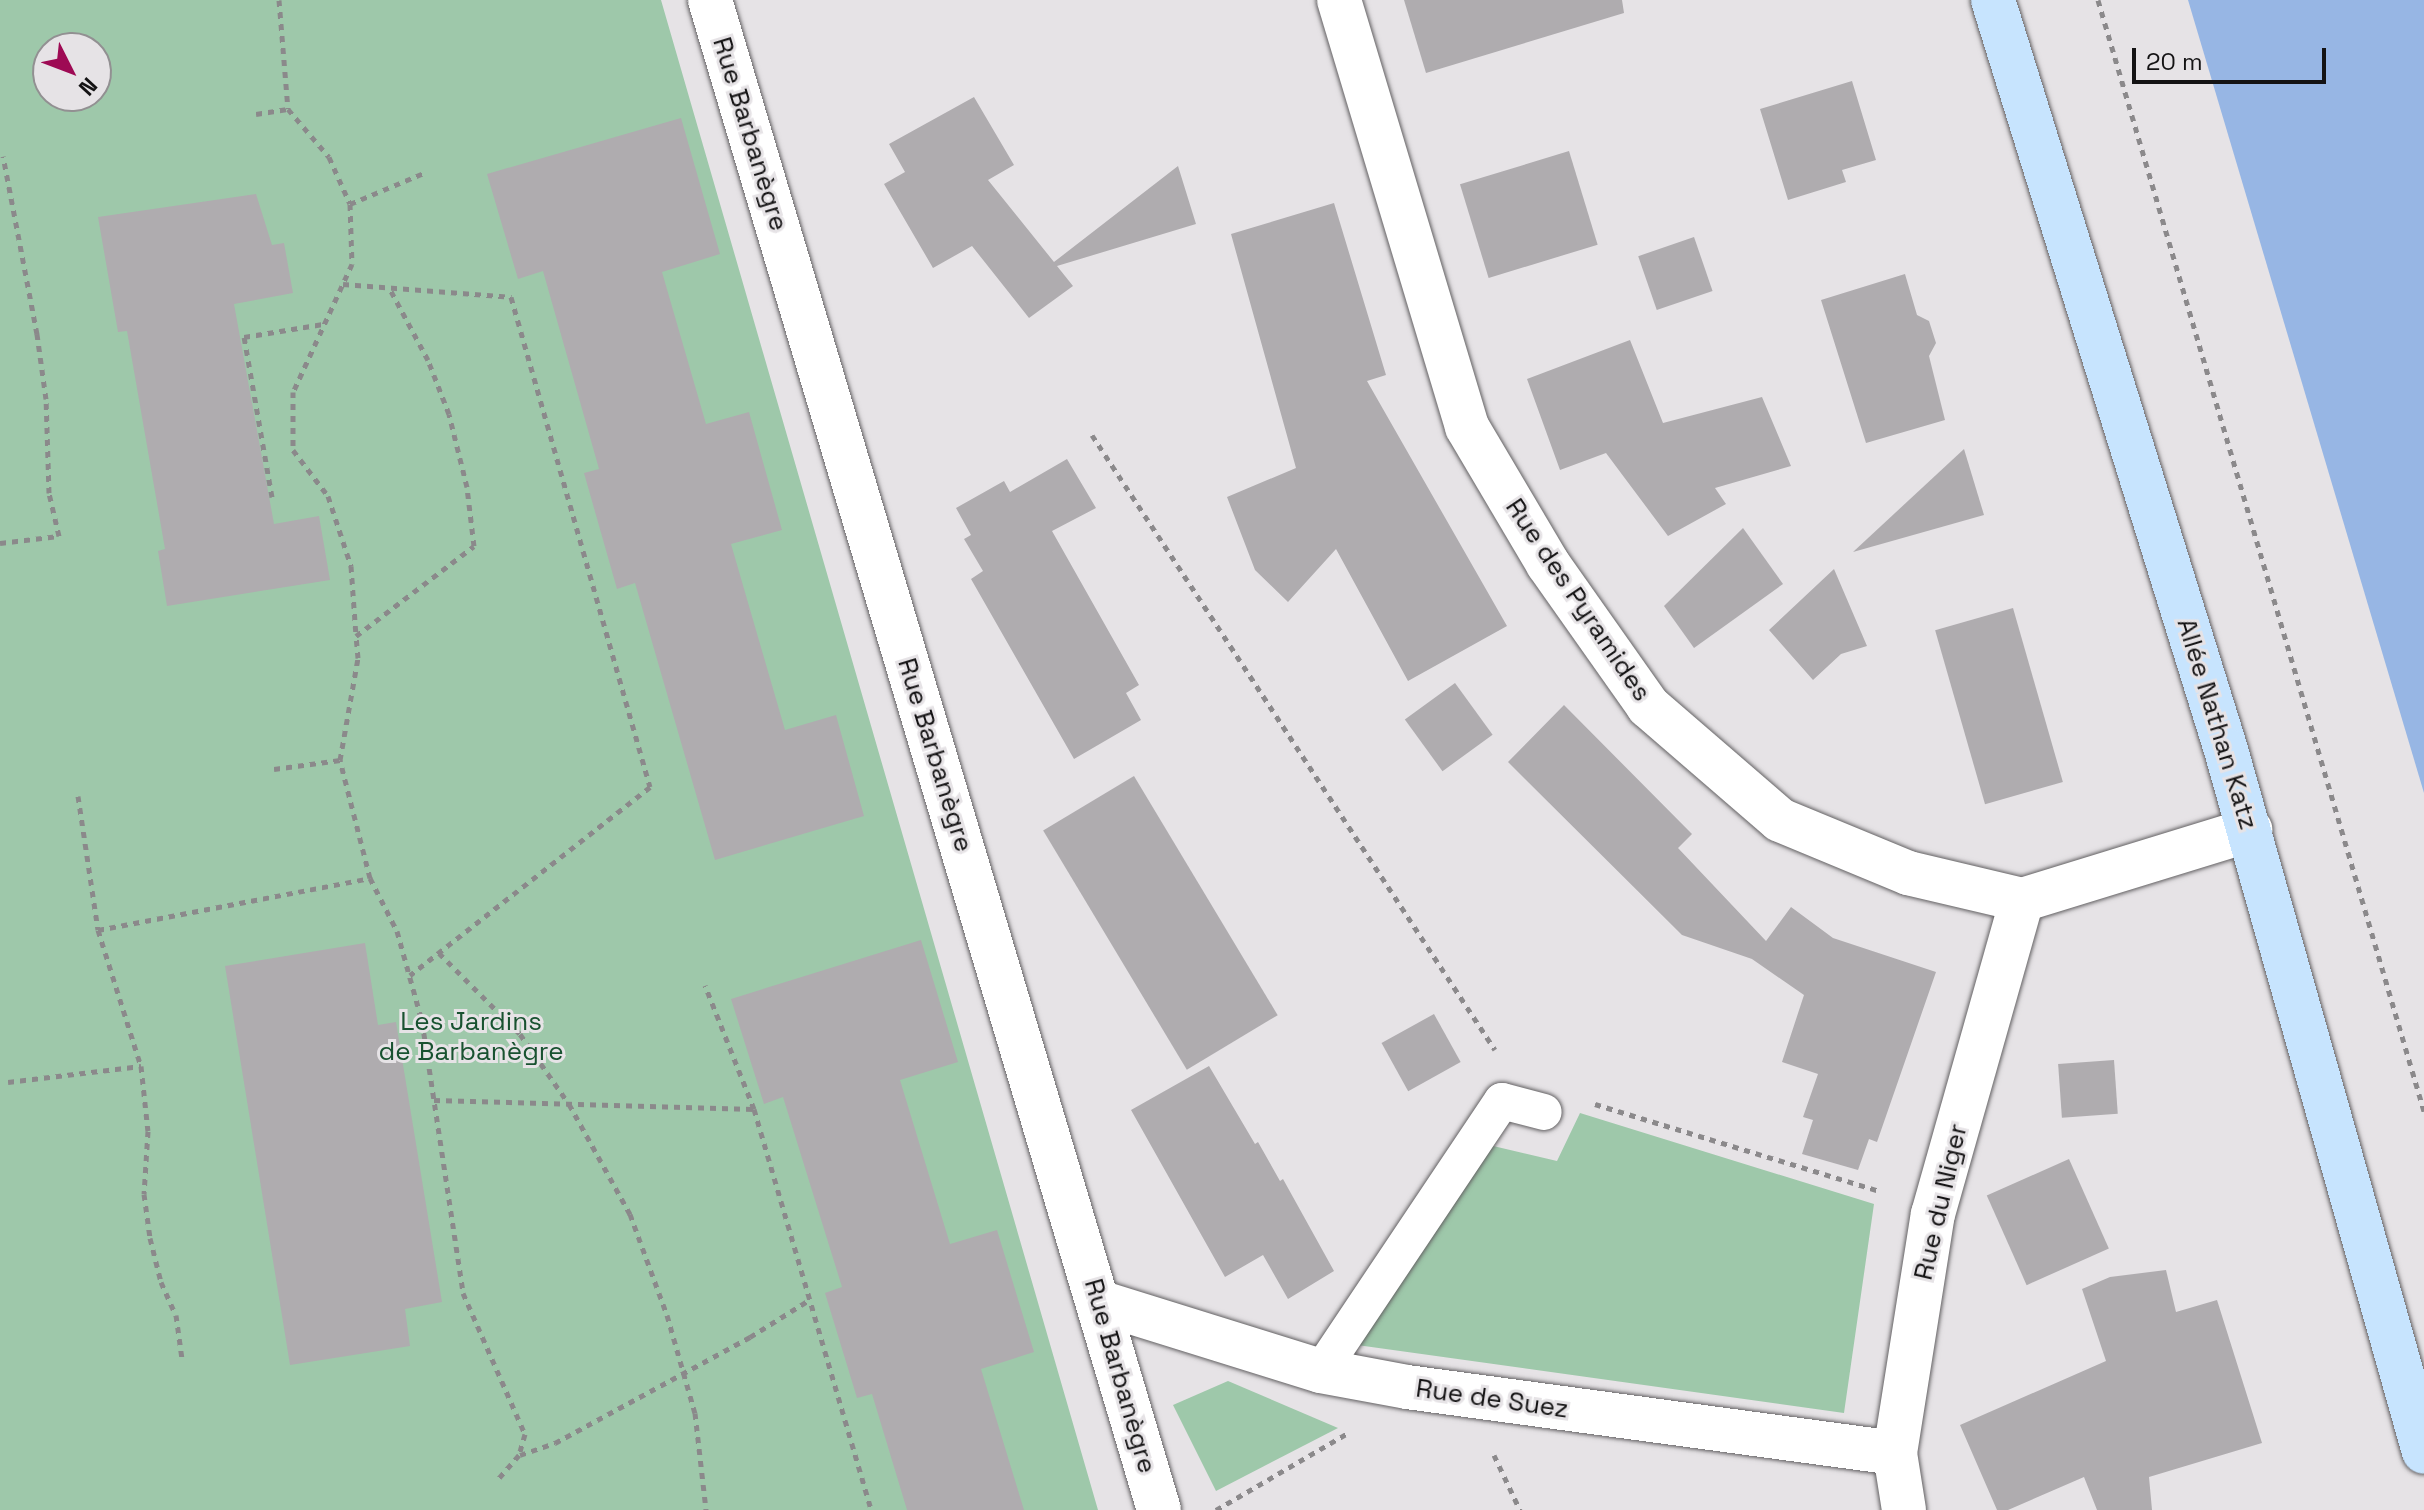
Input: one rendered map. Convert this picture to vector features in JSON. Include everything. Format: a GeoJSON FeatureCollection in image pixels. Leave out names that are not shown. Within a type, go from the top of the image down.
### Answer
{"type":"FeatureCollection","features":[{"type":"Feature","properties":{"kind":"main road","name":"Allée Nathan Katz"},"geometry":{"type":"LineString","coordinates":[[1993,0],[2250,830],[2424,1452]]}},
{"type":"Feature","properties":{"kind":"street","name":"Rue Barbanègre"},"geometry":{"type":"LineString","coordinates":[[710,0],[1159,1510]]}},
{"type":"Feature","properties":{"kind":"street","name":"Rue des Pyramides"},"geometry":{"type":"LineString","coordinates":[[1339,0],[1467,427],[1548,564],[1648,706],[1780,820],[1908,873],[2022,900]]}},
{"type":"Feature","properties":{"kind":"street"},"geometry":{"type":"LineString","coordinates":[[2022,900],[2250,830]]}},
{"type":"Feature","properties":{"kind":"street","name":"Rue du Niger"},"geometry":{"type":"LineString","coordinates":[[1904,1510],[1895,1453],[1935,1207],[2022,900]]}},
{"type":"Feature","properties":{"kind":"street","name":"Rue de Suez"},"geometry":{"type":"LineString","coordinates":[[1099,1302],[1321,1371],[1407,1387],[1895,1453]]}},
{"type":"Feature","properties":{"kind":"lane"},"geometry":{"type":"LineString","coordinates":[[1321,1371],[1502,1101],[1544,1112]]}},
{"type":"Feature","properties":{"kind":"path"},"geometry":{"type":"LineString","coordinates":[[279,0],[288,109],[329,157],[350,204],[352,264],[293,392],[293,450],[328,496],[351,566],[358,658],[340,760],[370,878],[397,931],[422,1021],[463,1293],[525,1434],[519,1455],[496,1481]]}},
{"type":"Feature","properties":{"kind":"path"},"geometry":{"type":"LineString","coordinates":[[2098,0],[2424,1111]]}},
{"type":"Feature","properties":{"kind":"path"},"geometry":{"type":"LineString","coordinates":[[256,114],[288,109]]}},
{"type":"Feature","properties":{"kind":"path"},"geometry":{"type":"LineString","coordinates":[[0,543],[59,536],[49,493],[46,399],[37,334],[3,156]]}},
{"type":"Feature","properties":{"kind":"path"},"geometry":{"type":"LineString","coordinates":[[350,204],[426,172]]}},
{"type":"Feature","properties":{"kind":"path"},"geometry":{"type":"LineString","coordinates":[[343,284],[511,297],[650,787],[410,975]]}},
{"type":"Feature","properties":{"kind":"path"},"geometry":{"type":"LineString","coordinates":[[356,636],[474,546],[467,487],[449,414],[428,360],[390,288]]}},
{"type":"Feature","properties":{"kind":"path"},"geometry":{"type":"LineString","coordinates":[[272,497],[244,337],[324,324]]}},
{"type":"Feature","properties":{"kind":"path"},"geometry":{"type":"LineString","coordinates":[[1092,435],[1508,1069],[1508,1083],[1502,1101]]}},
{"type":"Feature","properties":{"kind":"path"},"geometry":{"type":"LineString","coordinates":[[274,769],[340,760]]}},
{"type":"Feature","properties":{"kind":"path"},"geometry":{"type":"LineString","coordinates":[[78,796],[98,930],[141,1066],[148,1131],[144,1194],[150,1238],[161,1282],[176,1315],[182,1359]]}},
{"type":"Feature","properties":{"kind":"path"},"geometry":{"type":"LineString","coordinates":[[98,930],[370,878]]}},
{"type":"Feature","properties":{"kind":"path"},"geometry":{"type":"LineString","coordinates":[[439,953],[520,1034],[569,1104],[630,1214],[695,1413],[706,1510]]}},
{"type":"Feature","properties":{"kind":"path"},"geometry":{"type":"LineString","coordinates":[[705,985],[754,1109],[871,1510]]}},
{"type":"Feature","properties":{"kind":"path"},"geometry":{"type":"LineString","coordinates":[[8,1082],[141,1066]]}},
{"type":"Feature","properties":{"kind":"path"},"geometry":{"type":"LineString","coordinates":[[1544,1112],[1567,1096],[1935,1207]]}},
{"type":"Feature","properties":{"kind":"path"},"geometry":{"type":"LineString","coordinates":[[434,1100],[754,1109]]}},
{"type":"Feature","properties":{"kind":"path"},"geometry":{"type":"LineString","coordinates":[[519,1455],[555,1443],[809,1300]]}},
{"type":"Feature","properties":{"kind":"path"},"geometry":{"type":"LineString","coordinates":[[1216,1510],[1351,1431],[1407,1387]]}},
{"type":"Feature","properties":{"kind":"green space","name":"Les Jardins de Barbanègre"},"geometry":{"type":"Polygon","coordinates":[[[0,0],[661,0],[1098,1510],[0,1510],[0,0]]]}},
{"type":"Feature","properties":{"kind":"green space"},"geometry":{"type":"Polygon","coordinates":[[[1580,1113],[1874,1204],[1844,1413],[1357,1345],[1489,1145],[1557,1161],[1580,1113]]]}},
{"type":"Feature","properties":{"kind":"green space"},"geometry":{"type":"Polygon","coordinates":[[[1228,1381],[1338,1428],[1216,1491],[1173,1405],[1228,1381]]]}},
{"type":"Feature","properties":{"kind":"water"},"geometry":{"type":"Polygon","coordinates":[[[2188,0],[2424,0],[2424,793],[2188,0]]]}},
{"type":"Feature","properties":{"kind":"building"},"geometry":{"type":"Polygon","coordinates":[[[1404,0],[1622,0],[1624,13],[1426,73],[1404,0]]]}},
{"type":"Feature","properties":{"kind":"building"},"geometry":{"type":"Polygon","coordinates":[[[1852,81],[1876,160],[1842,170],[1846,182],[1788,200],[1760,109],[1852,81]]]}},
{"type":"Feature","properties":{"kind":"building"},"geometry":{"type":"Polygon","coordinates":[[[974,97],[1014,165],[988,180],[1054,262],[1178,166],[1196,224],[1057,266],[1073,286],[1029,318],[972,246],[933,268],[884,184],[905,172],[889,144],[974,97]]]}},
{"type":"Feature","properties":{"kind":"building"},"geometry":{"type":"Polygon","coordinates":[[[681,118],[720,254],[662,272],[706,424],[749,412],[782,530],[731,544],[785,730],[836,715],[864,816],[715,860],[635,583],[617,589],[584,473],[599,469],[543,271],[518,279],[487,174],[681,118]]]}},
{"type":"Feature","properties":{"kind":"building"},"geometry":{"type":"Polygon","coordinates":[[[1569,151],[1598,245],[1489,278],[1460,184],[1569,151]]]}},
{"type":"Feature","properties":{"kind":"building"},"geometry":{"type":"Polygon","coordinates":[[[256,194],[272,245],[284,243],[293,293],[234,304],[274,524],[319,516],[330,580],[167,606],[158,551],[165,549],[127,331],[118,332],[98,217],[256,194]]]}},
{"type":"Feature","properties":{"kind":"building"},"geometry":{"type":"Polygon","coordinates":[[[1334,203],[1386,375],[1367,381],[1507,626],[1408,681],[1336,549],[1288,602],[1255,570],[1227,497],[1296,468],[1231,234],[1334,203]]]}},
{"type":"Feature","properties":{"kind":"building"},"geometry":{"type":"Polygon","coordinates":[[[1694,237],[1713,291],[1657,310],[1638,256],[1694,237]]]}},
{"type":"Feature","properties":{"kind":"building"},"geometry":{"type":"Polygon","coordinates":[[[1905,274],[1917,315],[1929,321],[1936,343],[1929,356],[1945,420],[1866,443],[1821,300],[1905,274]]]}},
{"type":"Feature","properties":{"kind":"building"},"geometry":{"type":"Polygon","coordinates":[[[1630,340],[1663,423],[1762,397],[1791,466],[1715,488],[1726,504],[1668,536],[1606,453],[1560,470],[1527,379],[1630,340]]]}},
{"type":"Feature","properties":{"kind":"building"},"geometry":{"type":"Polygon","coordinates":[[[1964,449],[1984,515],[1853,552],[1964,449]]]}},
{"type":"Feature","properties":{"kind":"building"},"geometry":{"type":"Polygon","coordinates":[[[1067,459],[1096,508],[1052,531],[1139,685],[1126,693],[1141,720],[1074,759],[971,579],[983,571],[964,539],[971,535],[956,508],[1004,481],[1010,492],[1067,459]]]}},
{"type":"Feature","properties":{"kind":"building"},"geometry":{"type":"Polygon","coordinates":[[[1743,528],[1783,584],[1694,648],[1664,606],[1743,528]]]}},
{"type":"Feature","properties":{"kind":"building"},"geometry":{"type":"Polygon","coordinates":[[[1834,569],[1867,646],[1841,654],[1813,680],[1769,630],[1834,569]]]}},
{"type":"Feature","properties":{"kind":"building"},"geometry":{"type":"Polygon","coordinates":[[[2013,608],[2063,782],[1985,804],[1935,630],[2013,608]]]}},
{"type":"Feature","properties":{"kind":"building"},"geometry":{"type":"Polygon","coordinates":[[[1455,683],[1493,735],[1442,771],[1405,719],[1455,683]]]}},
{"type":"Feature","properties":{"kind":"building"},"geometry":{"type":"Polygon","coordinates":[[[1564,705],[1692,834],[1678,848],[1766,941],[1791,907],[1833,938],[1936,972],[1877,1142],[1869,1139],[1858,1170],[1802,1154],[1813,1120],[1803,1117],[1818,1074],[1782,1062],[1804,995],[1752,959],[1682,935],[1508,762],[1564,705]]]}},
{"type":"Feature","properties":{"kind":"building"},"geometry":{"type":"Polygon","coordinates":[[[1134,776],[1278,1015],[1187,1070],[1043,831],[1134,776]]]}},
{"type":"Feature","properties":{"kind":"building"},"geometry":{"type":"Polygon","coordinates":[[[921,940],[958,1062],[900,1080],[950,1244],[997,1230],[1034,1352],[981,1369],[1024,1510],[907,1510],[872,1394],[857,1398],[825,1293],[842,1287],[783,1097],[764,1104],[731,999],[921,940]]]}},
{"type":"Feature","properties":{"kind":"building"},"geometry":{"type":"Polygon","coordinates":[[[365,943],[378,1025],[396,1022],[442,1302],[405,1309],[410,1346],[290,1365],[225,966],[365,943]]]}},
{"type":"Feature","properties":{"kind":"building"},"geometry":{"type":"Polygon","coordinates":[[[1434,1014],[1461,1062],[1408,1091],[1382,1043],[1434,1014]]]}},
{"type":"Feature","properties":{"kind":"building"},"geometry":{"type":"Polygon","coordinates":[[[2114,1060],[2118,1114],[2062,1118],[2058,1064],[2114,1060]]]}},
{"type":"Feature","properties":{"kind":"building"},"geometry":{"type":"Polygon","coordinates":[[[1209,1066],[1255,1144],[1258,1142],[1280,1181],[1283,1179],[1334,1271],[1288,1299],[1263,1255],[1225,1277],[1131,1110],[1209,1066]]]}},
{"type":"Feature","properties":{"kind":"building"},"geometry":{"type":"Polygon","coordinates":[[[2069,1159],[2109,1249],[2027,1285],[1987,1196],[2069,1159]]]}},
{"type":"Feature","properties":{"kind":"building"},"geometry":{"type":"Polygon","coordinates":[[[2166,1270],[2176,1312],[2217,1300],[2262,1443],[2149,1477],[2152,1510],[2097,1510],[2084,1477],[2008,1510],[1997,1510],[1960,1425],[2106,1361],[2082,1289],[2110,1277],[2166,1270]]]}}]}
